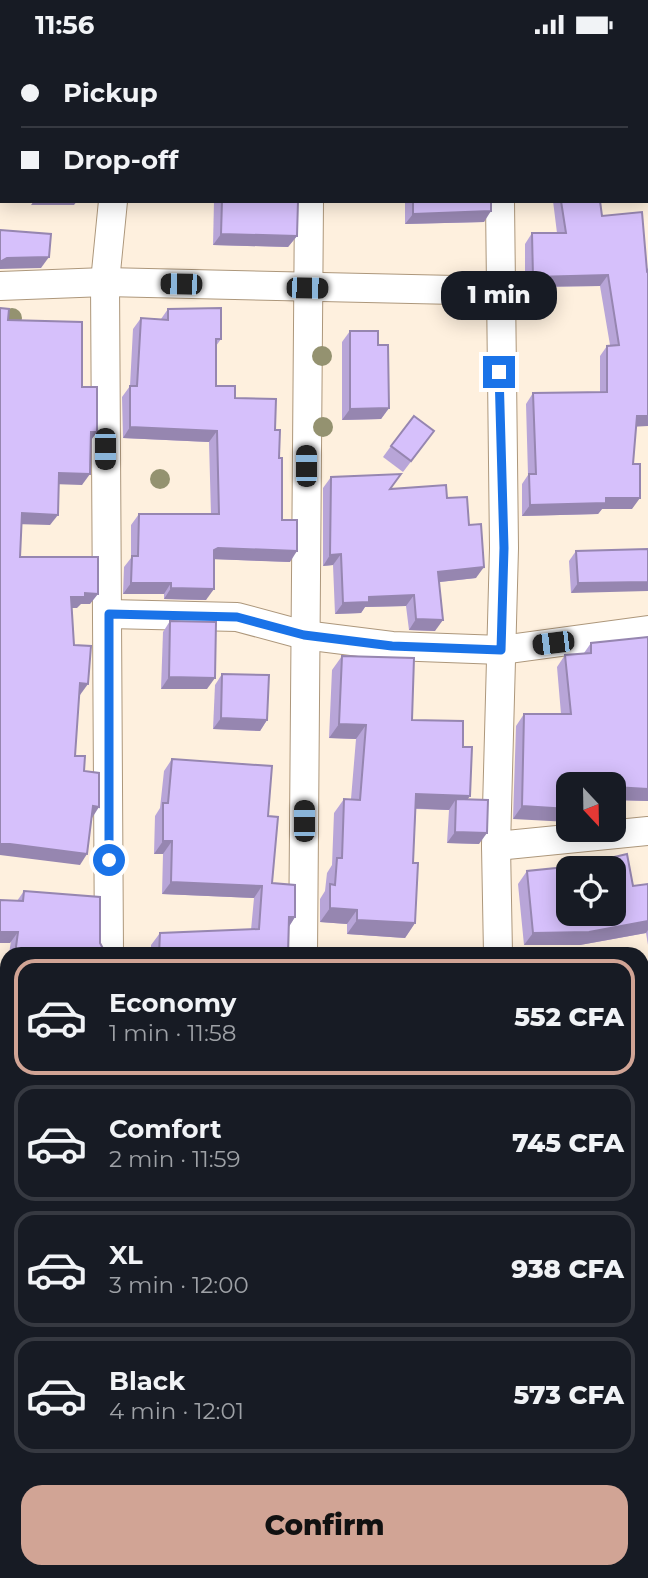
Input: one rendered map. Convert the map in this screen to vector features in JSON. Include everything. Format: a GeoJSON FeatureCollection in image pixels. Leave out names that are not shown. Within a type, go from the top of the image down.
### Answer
{"type":"FeatureCollection","features":[{"type":"Feature","properties":{"kind":"street"},"geometry":{"type":"LineString","coordinates":[[109,947],[105,282],[113,203]]}},
{"type":"Feature","properties":{"kind":"street"},"geometry":{"type":"LineString","coordinates":[[303,947],[309,203]]}},
{"type":"Feature","properties":{"kind":"street"},"geometry":{"type":"LineString","coordinates":[[498,947],[496,846],[504,548],[500,203]]}},
{"type":"Feature","properties":{"kind":"street"},"geometry":{"type":"LineString","coordinates":[[0,286],[105,282],[501,291]]}},
{"type":"Feature","properties":{"kind":"street"},"geometry":{"type":"LineString","coordinates":[[109,614],[237,617],[304,635],[392,646],[501,650],[648,630]]}},
{"type":"Feature","properties":{"kind":"street"},"geometry":{"type":"LineString","coordinates":[[496,846],[648,831]]}},
{"type":"Feature","properties":{"kind":"building"},"geometry":{"type":"Polygon","coordinates":[[[222,203],[298,203],[297,236],[221,234],[222,203]]]}},
{"type":"Feature","properties":{"kind":"building"},"geometry":{"type":"Polygon","coordinates":[[[413,203],[491,203],[491,211],[413,214],[413,203]]]}},
{"type":"Feature","properties":{"kind":"building"},"geometry":{"type":"Polygon","coordinates":[[[561,203],[600,203],[602,216],[642,212],[648,270],[648,416],[637,416],[633,464],[640,464],[640,498],[606,498],[606,503],[530,505],[529,474],[536,474],[533,393],[607,392],[607,346],[619,345],[608,275],[533,277],[532,233],[566,233],[561,203]]]}},
{"type":"Feature","properties":{"kind":"building"},"geometry":{"type":"Polygon","coordinates":[[[0,230],[51,234],[49,257],[7,258],[0,262],[0,230]]]}},
{"type":"Feature","properties":{"kind":"building"},"geometry":{"type":"Polygon","coordinates":[[[0,308],[9,309],[8,320],[82,322],[82,387],[97,387],[97,432],[91,432],[90,474],[59,473],[58,515],[22,513],[20,557],[98,557],[98,594],[85,593],[85,597],[71,597],[74,645],[91,646],[88,684],[80,683],[75,756],[85,756],[84,771],[99,773],[99,807],[93,806],[87,854],[0,844],[0,308]]]}},
{"type":"Feature","properties":{"kind":"building"},"geometry":{"type":"Polygon","coordinates":[[[221,308],[221,339],[216,339],[216,386],[235,386],[235,398],[276,399],[275,430],[280,430],[279,458],[282,458],[282,520],[297,520],[297,551],[218,548],[214,550],[214,589],[171,588],[171,583],[131,583],[132,556],[138,556],[139,514],[219,514],[217,431],[130,427],[130,386],[137,386],[141,318],[168,320],[168,309],[221,308]]]}},
{"type":"Feature","properties":{"kind":"building"},"geometry":{"type":"Polygon","coordinates":[[[350,331],[378,331],[378,345],[388,345],[389,408],[350,409],[350,331]]]}},
{"type":"Feature","properties":{"kind":"building"},"geometry":{"type":"Polygon","coordinates":[[[414,416],[434,431],[411,461],[391,446],[414,416]]]}},
{"type":"Feature","properties":{"kind":"building"},"geometry":{"type":"Polygon","coordinates":[[[401,474],[390,489],[446,485],[447,498],[467,497],[469,525],[481,524],[484,567],[438,572],[443,620],[416,619],[414,595],[369,597],[369,602],[343,603],[341,554],[330,555],[331,477],[401,474]]]}},
{"type":"Feature","properties":{"kind":"building"},"geometry":{"type":"Polygon","coordinates":[[[648,549],[648,582],[578,583],[576,551],[648,549]]]}},
{"type":"Feature","properties":{"kind":"building"},"geometry":{"type":"Polygon","coordinates":[[[170,621],[216,622],[215,678],[169,677],[170,621]]]}},
{"type":"Feature","properties":{"kind":"building"},"geometry":{"type":"Polygon","coordinates":[[[648,637],[648,789],[626,788],[626,772],[556,772],[556,808],[522,806],[524,714],[571,714],[565,655],[591,653],[591,643],[648,637]]]}},
{"type":"Feature","properties":{"kind":"building"},"geometry":{"type":"Polygon","coordinates":[[[342,656],[414,658],[412,720],[463,721],[463,747],[472,747],[470,796],[416,794],[413,863],[418,863],[415,923],[357,920],[357,910],[330,908],[330,884],[335,885],[337,858],[342,858],[344,799],[360,800],[366,725],[339,724],[342,656]]]}},
{"type":"Feature","properties":{"kind":"building"},"geometry":{"type":"Polygon","coordinates":[[[222,674],[269,675],[267,720],[221,718],[222,674]]]}},
{"type":"Feature","properties":{"kind":"building"},"geometry":{"type":"Polygon","coordinates":[[[172,759],[272,766],[268,816],[278,817],[272,883],[295,885],[295,917],[289,917],[288,947],[159,947],[160,933],[259,929],[262,886],[171,882],[172,841],[163,841],[163,803],[168,803],[172,759]]]}},
{"type":"Feature","properties":{"kind":"building"},"geometry":{"type":"Polygon","coordinates":[[[456,799],[488,800],[487,833],[455,832],[456,799]]]}},
{"type":"Feature","properties":{"kind":"building"},"geometry":{"type":"Polygon","coordinates":[[[627,854],[633,886],[648,884],[648,921],[626,925],[626,856],[618,856],[627,854]]]}},
{"type":"Feature","properties":{"kind":"building"},"geometry":{"type":"Polygon","coordinates":[[[556,868],[556,926],[621,926],[589,932],[533,933],[527,871],[556,868]]]}},
{"type":"Feature","properties":{"kind":"building"},"geometry":{"type":"Polygon","coordinates":[[[24,891],[100,897],[102,947],[16,947],[18,932],[0,932],[0,900],[23,901],[24,891]]]}},
{"type":"Feature","properties":{"kind":"route"},"geometry":{"type":"LineString","coordinates":[[109,860],[109,614],[237,617],[304,635],[392,646],[501,650],[504,548],[499,372]]}}]}
